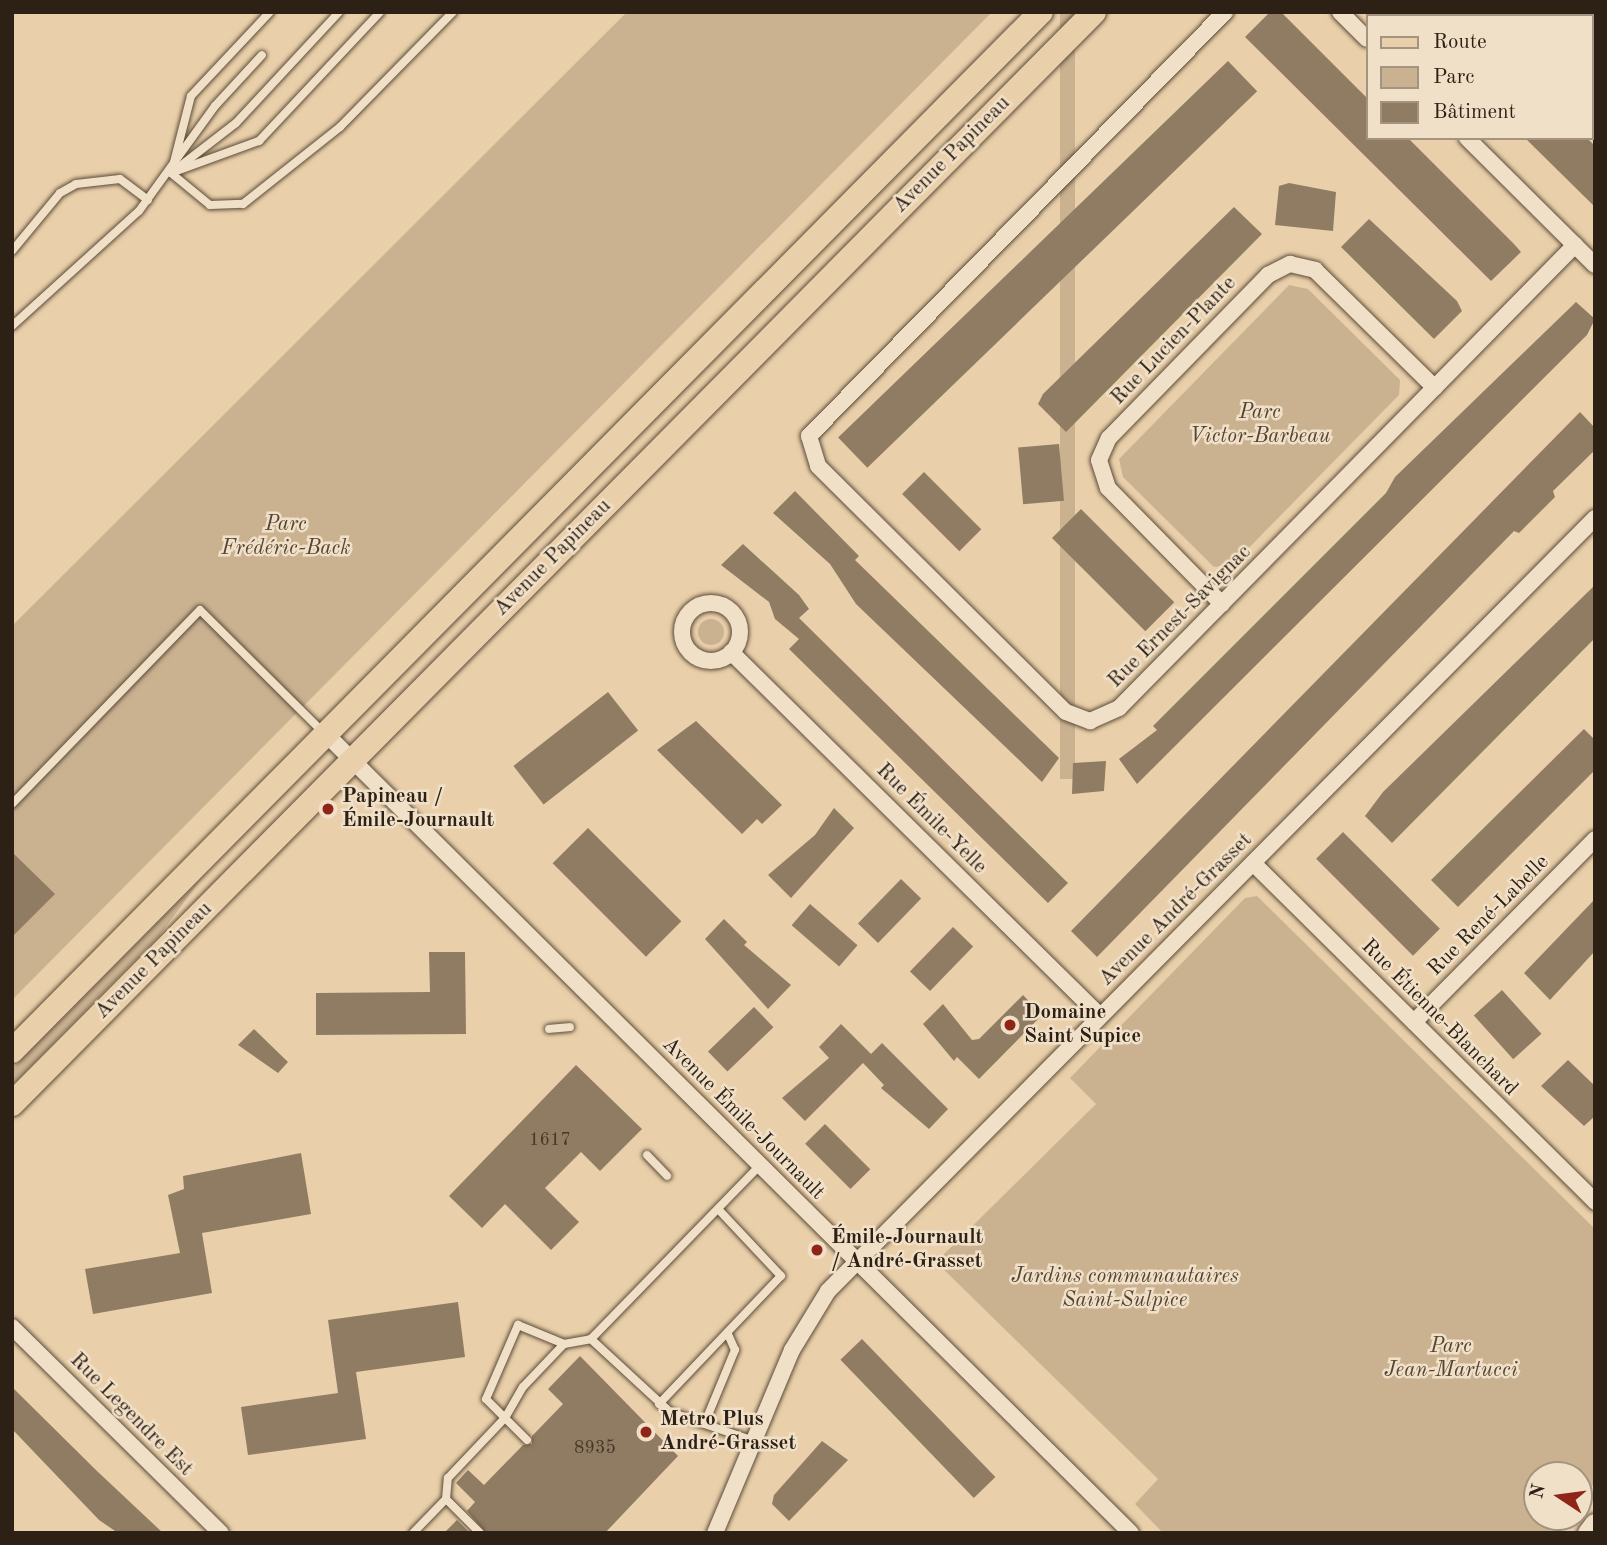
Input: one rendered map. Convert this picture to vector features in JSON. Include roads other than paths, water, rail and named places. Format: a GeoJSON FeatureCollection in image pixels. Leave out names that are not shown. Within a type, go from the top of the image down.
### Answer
{"type":"FeatureCollection","features":[{"type":"Feature","properties":{"kind":"main road","name":"Avenue Papineau"},"geometry":{"type":"LineString","coordinates":[[12,1051],[1041,12]]}},
{"type":"Feature","properties":{"kind":"main road","name":"Avenue Papineau"},"geometry":{"type":"LineString","coordinates":[[12,1104],[1094,12]]}},
{"type":"Feature","properties":{"kind":"main road"},"geometry":{"type":"LineString","coordinates":[[1590,1533],[1595,1525]]}},
{"type":"Feature","properties":{"kind":"street","name":"Rue Ernest-Savignac"},"geometry":{"type":"LineString","coordinates":[[1225,12],[821,416],[808,443],[818,466],[1078,719],[1112,714],[1575,245]]}},
{"type":"Feature","properties":{"kind":"street"},"geometry":{"type":"LineString","coordinates":[[1340,12],[1366,38]]}},
{"type":"Feature","properties":{"kind":"street"},"geometry":{"type":"LineString","coordinates":[[1469,140],[1595,265]]}},
{"type":"Feature","properties":{"kind":"street","name":"Rue Lucien-Plante"},"geometry":{"type":"LineString","coordinates":[[1222,604],[1108,488],[1099,460],[1109,438],[1259,284],[1284,265],[1315,270],[1435,388]]}},
{"type":"Feature","properties":{"kind":"street","name":"Avenue André-Grasset"},"geometry":{"type":"LineString","coordinates":[[715,1533],[804,1324],[856,1261],[1595,518]]}},
{"type":"Feature","properties":{"kind":"street","name":"Rue Émile-Yelle"},"geometry":{"type":"LineString","coordinates":[[731,652],[1100,1016]]}},
{"type":"Feature","properties":{"kind":"street","name":"Avenue Émile-Journault"},"geometry":{"type":"LineString","coordinates":[[326,734],[1131,1533]]}},
{"type":"Feature","properties":{"kind":"street","name":"Rue René-Labelle"},"geometry":{"type":"LineString","coordinates":[[1414,1022],[1595,839]]}},
{"type":"Feature","properties":{"kind":"street","name":"Rue Étienne-Blanchard"},"geometry":{"type":"LineString","coordinates":[[1253,863],[1593,1197]]}},
{"type":"Feature","properties":{"kind":"street","name":"Rue Legendre Est"},"geometry":{"type":"LineString","coordinates":[[12,1327],[221,1533]]}},
{"type":"Feature","properties":{"kind":"lane"},"geometry":{"type":"LineString","coordinates":[[172,173],[191,96],[270,12]]}},
{"type":"Feature","properties":{"kind":"lane"},"geometry":{"type":"LineString","coordinates":[[172,173],[236,123],[339,12]]}},
{"type":"Feature","properties":{"kind":"lane"},"geometry":{"type":"LineString","coordinates":[[172,173],[259,141],[380,12]]}},
{"type":"Feature","properties":{"kind":"lane"},"geometry":{"type":"LineString","coordinates":[[172,173],[210,205],[243,204],[340,127],[453,12]]}},
{"type":"Feature","properties":{"kind":"lane"},"geometry":{"type":"LineString","coordinates":[[12,326],[104,248],[172,173],[215,106],[262,55]]}},
{"type":"Feature","properties":{"kind":"lane"},"geometry":{"type":"LineString","coordinates":[[12,251],[60,193],[76,184],[120,179],[148,200]]}},
{"type":"Feature","properties":{"kind":"lane"},"geometry":{"type":"LineString","coordinates":[[12,804],[200,610],[326,734]]}},
{"type":"Feature","properties":{"kind":"lane"},"geometry":{"type":"LineString","coordinates":[[549,1029],[570,1027]]}},
{"type":"Feature","properties":{"kind":"lane"},"geometry":{"type":"LineString","coordinates":[[647,1155],[667,1176]]}},
{"type":"Feature","properties":{"kind":"lane"},"geometry":{"type":"LineString","coordinates":[[527,1440],[486,1399],[518,1325],[564,1344],[591,1339],[760,1165]]}},
{"type":"Feature","properties":{"kind":"lane"},"geometry":{"type":"LineString","coordinates":[[660,1404],[781,1276],[718,1209]]}},
{"type":"Feature","properties":{"kind":"lane"},"geometry":{"type":"LineString","coordinates":[[706,1420],[735,1350],[728,1334]]}},
{"type":"Feature","properties":{"kind":"lane"},"geometry":{"type":"LineString","coordinates":[[591,1339],[660,1404],[754,1441]]}},
{"type":"Feature","properties":{"kind":"lane"},"geometry":{"type":"LineString","coordinates":[[413,1533],[446,1500],[447,1478],[505,1418],[523,1387],[564,1344]]}},
{"type":"Feature","properties":{"kind":"lane"},"geometry":{"type":"LineString","coordinates":[[446,1500],[480,1533]]}},
{"type":"Feature","properties":{"kind":"place","name":"Papineau / Émile-Journault"},"geometry":{"type":"Point","coordinates":[328,809]}},
{"type":"Feature","properties":{"kind":"place","name":"Domaine Saint Supice"},"geometry":{"type":"Point","coordinates":[1010,1025]}},
{"type":"Feature","properties":{"kind":"place","name":"Émile-Journault / André-Grasset"},"geometry":{"type":"Point","coordinates":[817,1250]}},
{"type":"Feature","properties":{"kind":"place","name":"Metro Plus André-Grasset"},"geometry":{"type":"Point","coordinates":[646,1432]}},
{"type":"Feature","properties":{"kind":"park label","name":"Parc Victor-Barbeau"},"geometry":{"type":"Point","coordinates":[1260,425]}},
{"type":"Feature","properties":{"kind":"park label","name":"Parc Frédéric-Back"},"geometry":{"type":"Point","coordinates":[286,537]}},
{"type":"Feature","properties":{"kind":"park label","name":"Jardins communautaires Saint-Sulpice"},"geometry":{"type":"Point","coordinates":[1125,1289]}},
{"type":"Feature","properties":{"kind":"park label","name":"Parc Jean-Martucci"},"geometry":{"type":"Point","coordinates":[1451,1359]}}]}
